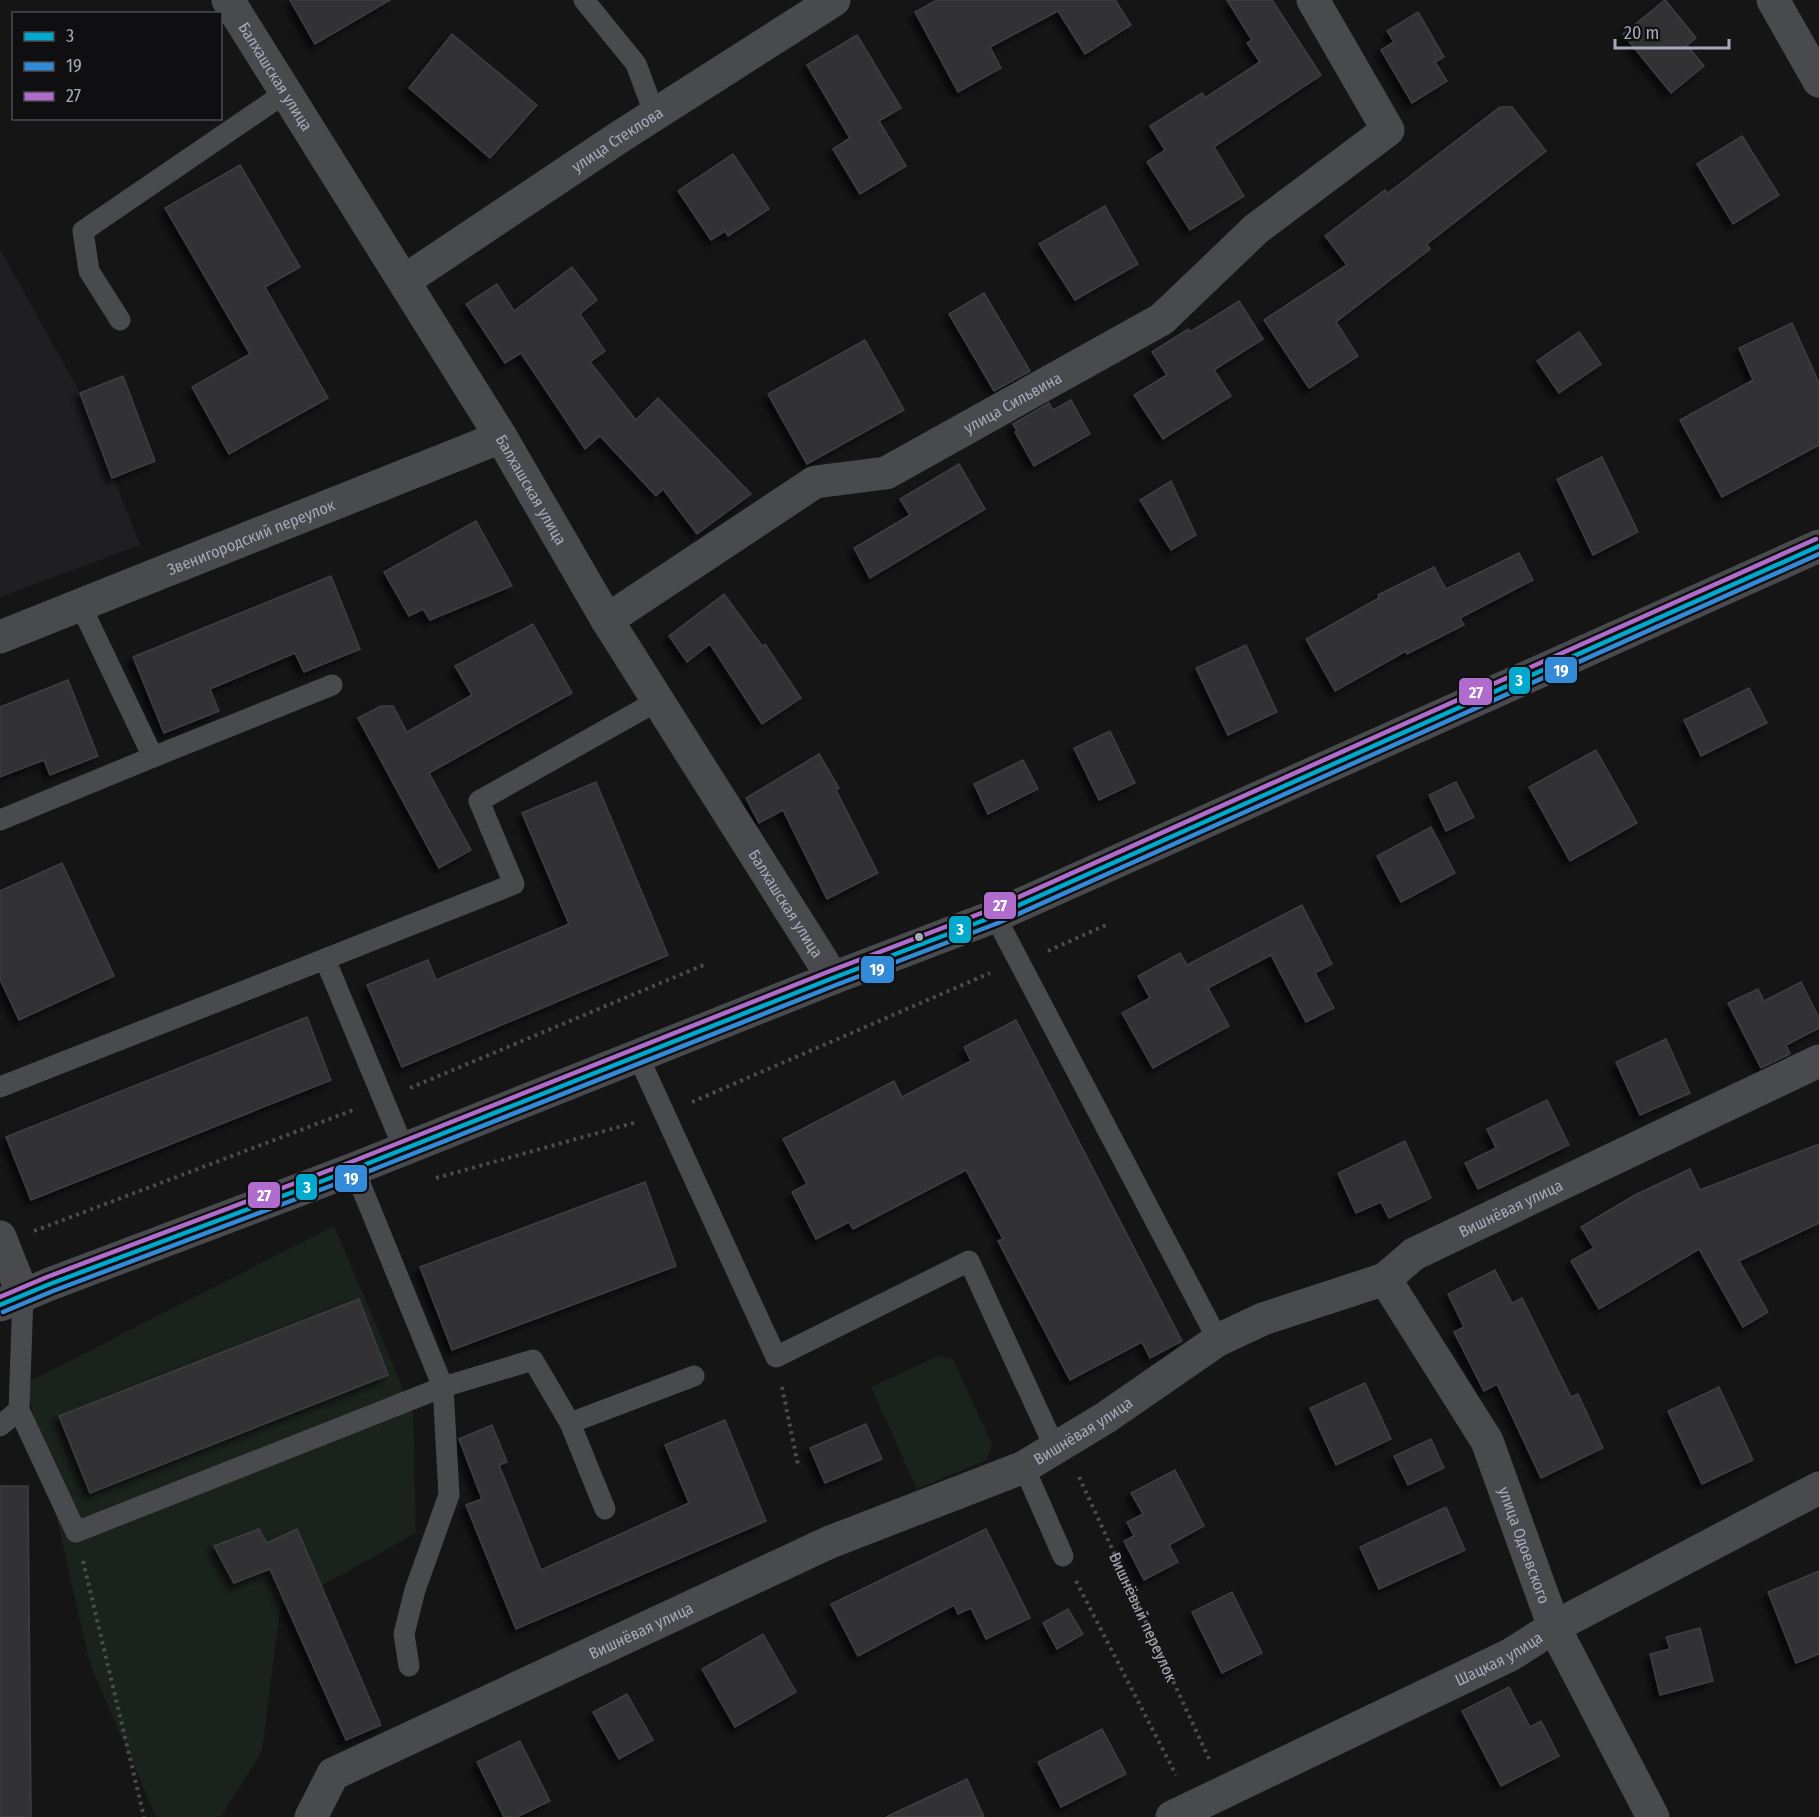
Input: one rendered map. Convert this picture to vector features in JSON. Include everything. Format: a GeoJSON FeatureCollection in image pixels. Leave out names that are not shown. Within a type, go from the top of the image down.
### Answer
{"type":"FeatureCollection","features":[{"type":"Feature","properties":{"kind":"street","name":"Балхашская улица"},"geometry":{"type":"LineString","coordinates":[[228,0],[501,437],[607,620],[833,978]]}},
{"type":"Feature","properties":{"kind":"street","name":"улица Стеклова"},"geometry":{"type":"LineString","coordinates":[[404,281],[655,114],[834,0]]}},
{"type":"Feature","properties":{"kind":"street","name":"улица Сильвина"},"geometry":{"type":"LineString","coordinates":[[607,620],[815,482],[886,473],[1162,319],[1256,229],[1388,130],[1312,0]]}},
{"type":"Feature","properties":{"kind":"street"},"geometry":{"type":"LineString","coordinates":[[1773,0],[1819,81]]}},
{"type":"Feature","properties":{"kind":"street","name":"Звенигородский переулок"},"geometry":{"type":"LineString","coordinates":[[0,637],[501,437]]}},
{"type":"Feature","properties":{"kind":"street"},"geometry":{"type":"LineString","coordinates":[[0,1237],[12,1300],[354,1169],[833,978],[995,916],[1819,546]]}},
{"type":"Feature","properties":{"kind":"street","name":"Вишнёвая улица"},"geometry":{"type":"LineString","coordinates":[[311,1817],[333,1774],[830,1542],[1024,1467],[1105,1418],[1218,1340],[1263,1319],[1385,1280],[1414,1254],[1819,1061]]}},
{"type":"Feature","properties":{"kind":"street","name":"улица Одоевского"},"geometry":{"type":"LineString","coordinates":[[1385,1280],[1487,1441],[1554,1627],[1653,1817]]}},
{"type":"Feature","properties":{"kind":"street","name":"Шацкая улица"},"geometry":{"type":"LineString","coordinates":[[1205,1806],[1510,1656],[1554,1627],[1819,1488]]}},
{"type":"Feature","properties":{"kind":"lane"},"geometry":{"type":"LineString","coordinates":[[584,0],[636,64],[655,114]]}},
{"type":"Feature","properties":{"kind":"lane"},"geometry":{"type":"LineString","coordinates":[[120,320],[89,271],[83,231],[285,93]]}},
{"type":"Feature","properties":{"kind":"lane"},"geometry":{"type":"LineString","coordinates":[[80,604],[153,757]]}},
{"type":"Feature","properties":{"kind":"lane"},"geometry":{"type":"LineString","coordinates":[[0,820],[332,685]]}},
{"type":"Feature","properties":{"kind":"lane"},"geometry":{"type":"LineString","coordinates":[[0,1087],[514,884],[479,801],[659,700]]}},
{"type":"Feature","properties":{"kind":"lane"},"geometry":{"type":"LineString","coordinates":[[995,916],[1218,1340]]}},
{"type":"Feature","properties":{"kind":"lane"},"geometry":{"type":"LineString","coordinates":[[325,959],[404,1149]]}},
{"type":"Feature","properties":{"kind":"lane"},"geometry":{"type":"LineString","coordinates":[[638,1056],[776,1357],[969,1261],[1059,1446]]}},
{"type":"Feature","properties":{"kind":"lane"},"geometry":{"type":"LineString","coordinates":[[354,1169],[443,1387],[449,1495],[415,1590],[404,1634],[409,1666]]}},
{"type":"Feature","properties":{"kind":"lane"},"geometry":{"type":"LineString","coordinates":[[12,1300],[19,1410],[76,1532],[443,1387],[533,1360],[570,1424],[605,1509]]}},
{"type":"Feature","properties":{"kind":"lane"},"geometry":{"type":"LineString","coordinates":[[570,1424],[694,1376]]}},
{"type":"Feature","properties":{"kind":"lane"},"geometry":{"type":"LineString","coordinates":[[0,1426],[19,1410]]}},
{"type":"Feature","properties":{"kind":"lane"},"geometry":{"type":"LineString","coordinates":[[1024,1467],[1063,1556]]}},
{"type":"Feature","properties":{"kind":"path"},"geometry":{"type":"LineString","coordinates":[[435,1179],[665,1114],[1106,925]]}},
{"type":"Feature","properties":{"kind":"path"},"geometry":{"type":"LineString","coordinates":[[785,1402],[798,1465]]}},
{"type":"Feature","properties":{"kind":"path","name":"Вишнёвый переулок"},"geometry":{"type":"LineString","coordinates":[[1059,1446],[1205,1806]]}},
{"type":"Feature","properties":{"kind":"path"},"geometry":{"type":"LineString","coordinates":[[76,1532],[144,1817]]}},
{"type":"Feature","properties":{"kind":"path"},"geometry":{"type":"LineString","coordinates":[[1063,1556],[1205,1806]]}},
{"type":"Feature","properties":{"kind":"shaded area"},"geometry":{"type":"Polygon","coordinates":[[[0,249],[80,393],[140,545],[0,597],[0,249]]]}},
{"type":"Feature","properties":{"kind":"shaded area"},"geometry":{"type":"Polygon","coordinates":[[[334,1226],[413,1412],[416,1533],[280,1609],[262,1751],[221,1817],[156,1817],[90,1664],[26,1383],[334,1226]]]}},
{"type":"Feature","properties":{"kind":"shaded area"},"geometry":{"type":"Polygon","coordinates":[[[938,1356],[953,1359],[992,1445],[987,1460],[917,1489],[871,1387],[938,1356]]]}},
{"type":"Feature","properties":{"kind":"building"},"geometry":{"type":"Polygon","coordinates":[[[290,0],[390,0],[315,44],[290,0]]]}},
{"type":"Feature","properties":{"kind":"building"},"geometry":{"type":"Polygon","coordinates":[[[937,0],[1115,0],[1131,25],[1085,54],[1058,11],[990,47],[1001,68],[958,92],[915,12],[937,0]]]}},
{"type":"Feature","properties":{"kind":"building"},"geometry":{"type":"Polygon","coordinates":[[[1227,0],[1272,0],[1321,75],[1214,147],[1244,196],[1190,230],[1147,162],[1165,150],[1150,126],[1202,93],[1205,98],[1260,62],[1247,43],[1252,40],[1227,0]]]}},
{"type":"Feature","properties":{"kind":"building"},"geometry":{"type":"Polygon","coordinates":[[[1665,0],[1696,38],[1687,45],[1704,66],[1671,93],[1623,34],[1665,0]]]}},
{"type":"Feature","properties":{"kind":"building"},"geometry":{"type":"Polygon","coordinates":[[[1418,12],[1444,57],[1435,62],[1447,81],[1412,103],[1381,50],[1394,42],[1387,31],[1418,12]]]}},
{"type":"Feature","properties":{"kind":"building"},"geometry":{"type":"Polygon","coordinates":[[[452,34],[537,105],[490,158],[409,88],[452,34]]]}},
{"type":"Feature","properties":{"kind":"building"},"geometry":{"type":"Polygon","coordinates":[[[857,35],[901,108],[879,121],[906,166],[860,194],[833,149],[850,138],[807,65],[857,35]]]}},
{"type":"Feature","properties":{"kind":"building"},"geometry":{"type":"Polygon","coordinates":[[[1500,107],[1512,107],[1546,151],[1427,244],[1430,249],[1336,322],[1358,356],[1309,388],[1264,320],[1347,265],[1325,236],[1385,190],[1388,193],[1500,107]]]}},
{"type":"Feature","properties":{"kind":"building"},"geometry":{"type":"Polygon","coordinates":[[[1742,136],[1779,195],[1733,224],[1697,164],[1742,136]]]}},
{"type":"Feature","properties":{"kind":"building"},"geometry":{"type":"Polygon","coordinates":[[[733,154],[769,209],[728,236],[725,231],[711,240],[678,191],[733,154]]]}},
{"type":"Feature","properties":{"kind":"building"},"geometry":{"type":"Polygon","coordinates":[[[240,165],[300,267],[265,287],[328,398],[229,454],[192,387],[250,354],[165,208],[240,165]]]}},
{"type":"Feature","properties":{"kind":"building"},"geometry":{"type":"Polygon","coordinates":[[[1105,206],[1138,264],[1075,300],[1039,244],[1105,206]]]}},
{"type":"Feature","properties":{"kind":"building"},"geometry":{"type":"Polygon","coordinates":[[[572,267],[597,300],[580,314],[605,351],[590,362],[636,420],[658,398],[751,494],[697,534],[663,489],[656,496],[600,436],[585,449],[521,353],[505,363],[466,304],[497,284],[514,311],[572,267]]]}},
{"type":"Feature","properties":{"kind":"building"},"geometry":{"type":"Polygon","coordinates":[[[984,293],[1030,371],[994,391],[949,314],[984,293]]]}},
{"type":"Feature","properties":{"kind":"building"},"geometry":{"type":"Polygon","coordinates":[[[1239,301],[1263,339],[1214,370],[1231,396],[1163,439],[1134,395],[1167,375],[1152,352],[1188,329],[1190,332],[1239,301]]]}},
{"type":"Feature","properties":{"kind":"building"},"geometry":{"type":"Polygon","coordinates":[[[1792,323],[1819,383],[1819,445],[1722,497],[1680,420],[1753,380],[1739,348],[1792,323]]]}},
{"type":"Feature","properties":{"kind":"building"},"geometry":{"type":"Polygon","coordinates":[[[1579,332],[1601,364],[1559,393],[1537,361],[1579,332]]]}},
{"type":"Feature","properties":{"kind":"building"},"geometry":{"type":"Polygon","coordinates":[[[865,340],[904,410],[807,464],[768,394],[865,340]]]}},
{"type":"Feature","properties":{"kind":"building"},"geometry":{"type":"Polygon","coordinates":[[[123,376],[155,461],[112,478],[80,393],[123,376]]]}},
{"type":"Feature","properties":{"kind":"building"},"geometry":{"type":"Polygon","coordinates":[[[1071,400],[1090,434],[1034,466],[1013,424],[1049,403],[1053,410],[1071,400]]]}},
{"type":"Feature","properties":{"kind":"building"},"geometry":{"type":"Polygon","coordinates":[[[1602,457],[1638,532],[1593,555],[1557,479],[1602,457]]]}},
{"type":"Feature","properties":{"kind":"building"},"geometry":{"type":"Polygon","coordinates":[[[959,464],[985,509],[870,578],[854,548],[910,515],[900,499],[959,464]]]}},
{"type":"Feature","properties":{"kind":"building"},"geometry":{"type":"Polygon","coordinates":[[[1171,481],[1196,535],[1171,550],[1140,500],[1171,481]]]}},
{"type":"Feature","properties":{"kind":"building"},"geometry":{"type":"Polygon","coordinates":[[[476,521],[512,586],[430,620],[423,609],[409,616],[384,572],[476,521]]]}},
{"type":"Feature","properties":{"kind":"building"},"geometry":{"type":"Polygon","coordinates":[[[1519,553],[1533,580],[1460,618],[1464,625],[1407,654],[1406,651],[1335,691],[1306,639],[1379,598],[1378,595],[1434,567],[1446,589],[1519,553]]]}},
{"type":"Feature","properties":{"kind":"building"},"geometry":{"type":"Polygon","coordinates":[[[331,576],[360,649],[304,672],[295,653],[210,689],[219,711],[164,733],[133,657],[331,576]]]}},
{"type":"Feature","properties":{"kind":"building"},"geometry":{"type":"Polygon","coordinates":[[[724,594],[762,646],[765,644],[801,698],[762,724],[710,644],[687,662],[669,636],[724,594]]]}},
{"type":"Feature","properties":{"kind":"building"},"geometry":{"type":"Polygon","coordinates":[[[533,624],[572,693],[429,773],[471,850],[439,868],[358,718],[381,706],[393,706],[407,732],[472,695],[455,666],[533,624]]]}},
{"type":"Feature","properties":{"kind":"building"},"geometry":{"type":"Polygon","coordinates":[[[1246,645],[1277,712],[1228,735],[1196,668],[1246,645]]]}},
{"type":"Feature","properties":{"kind":"building"},"geometry":{"type":"Polygon","coordinates":[[[68,680],[98,756],[50,775],[44,760],[0,777],[0,707],[68,680]]]}},
{"type":"Feature","properties":{"kind":"building"},"geometry":{"type":"Polygon","coordinates":[[[1749,688],[1767,723],[1701,756],[1684,720],[1749,688]]]}},
{"type":"Feature","properties":{"kind":"building"},"geometry":{"type":"Polygon","coordinates":[[[1110,731],[1135,783],[1099,800],[1074,748],[1110,731]]]}},
{"type":"Feature","properties":{"kind":"building"},"geometry":{"type":"Polygon","coordinates":[[[1596,750],[1637,823],[1570,861],[1529,787],[1596,750]]]}},
{"type":"Feature","properties":{"kind":"building"},"geometry":{"type":"Polygon","coordinates":[[[819,754],[839,788],[836,790],[878,873],[827,899],[783,810],[759,823],[746,798],[819,754]]]}},
{"type":"Feature","properties":{"kind":"building"},"geometry":{"type":"Polygon","coordinates":[[[1023,760],[1038,789],[988,814],[974,784],[1023,760]]]}},
{"type":"Feature","properties":{"kind":"building"},"geometry":{"type":"Polygon","coordinates":[[[596,782],[668,955],[402,1067],[367,985],[428,960],[436,980],[569,924],[522,813],[596,782]]]}},
{"type":"Feature","properties":{"kind":"building"},"geometry":{"type":"Polygon","coordinates":[[[1456,782],[1474,817],[1446,831],[1429,795],[1456,782]]]}},
{"type":"Feature","properties":{"kind":"building"},"geometry":{"type":"Polygon","coordinates":[[[1431,827],[1455,873],[1401,902],[1377,856],[1431,827]]]}},
{"type":"Feature","properties":{"kind":"building"},"geometry":{"type":"Polygon","coordinates":[[[62,863],[114,976],[19,1020],[0,979],[0,891],[62,863]]]}},
{"type":"Feature","properties":{"kind":"building"},"geometry":{"type":"Polygon","coordinates":[[[1302,905],[1332,964],[1315,973],[1334,1008],[1306,1022],[1271,955],[1208,988],[1229,1026],[1153,1068],[1122,1013],[1150,998],[1138,976],[1180,953],[1187,965],[1302,905]]]}},
{"type":"Feature","properties":{"kind":"building"},"geometry":{"type":"Polygon","coordinates":[[[1801,982],[1819,1018],[1819,1028],[1786,1045],[1790,1054],[1761,1068],[1728,1003],[1758,989],[1764,1001],[1801,982]]]}},
{"type":"Feature","properties":{"kind":"building"},"geometry":{"type":"Polygon","coordinates":[[[307,1017],[331,1080],[31,1200],[6,1137],[307,1017]]]}},
{"type":"Feature","properties":{"kind":"building"},"geometry":{"type":"Polygon","coordinates":[[[1016,1020],[1182,1341],[1150,1358],[1142,1342],[1070,1380],[998,1241],[1003,1239],[966,1170],[853,1229],[849,1222],[816,1239],[792,1192],[807,1184],[783,1139],[894,1081],[902,1097],[971,1061],[964,1047],[1016,1020]]]}},
{"type":"Feature","properties":{"kind":"building"},"geometry":{"type":"Polygon","coordinates":[[[1666,1039],[1690,1093],[1640,1115],[1616,1062],[1666,1039]]]}},
{"type":"Feature","properties":{"kind":"building"},"geometry":{"type":"Polygon","coordinates":[[[1547,1100],[1569,1145],[1478,1189],[1465,1163],[1496,1148],[1487,1129],[1547,1100]]]}},
{"type":"Feature","properties":{"kind":"building"},"geometry":{"type":"Polygon","coordinates":[[[1405,1141],[1431,1198],[1389,1218],[1381,1202],[1356,1213],[1338,1173],[1405,1141]]]}},
{"type":"Feature","properties":{"kind":"building"},"geometry":{"type":"Polygon","coordinates":[[[1819,1144],[1819,1223],[1739,1261],[1768,1312],[1743,1327],[1699,1249],[1599,1309],[1571,1261],[1594,1248],[1581,1227],[1635,1195],[1690,1169],[1700,1190],[1819,1144]]]}},
{"type":"Feature","properties":{"kind":"building"},"geometry":{"type":"Polygon","coordinates":[[[645,1182],[676,1266],[452,1350],[420,1267],[645,1182]]]}},
{"type":"Feature","properties":{"kind":"building"},"geometry":{"type":"Polygon","coordinates":[[[1495,1270],[1512,1303],[1522,1298],[1571,1397],[1578,1394],[1603,1448],[1541,1478],[1497,1384],[1484,1391],[1454,1332],[1464,1327],[1448,1294],[1495,1270]]]}},
{"type":"Feature","properties":{"kind":"building"},"geometry":{"type":"Polygon","coordinates":[[[359,1299],[388,1375],[90,1493],[59,1416],[359,1299]]]}},
{"type":"Feature","properties":{"kind":"building"},"geometry":{"type":"Polygon","coordinates":[[[1365,1383],[1391,1439],[1336,1465],[1310,1408],[1365,1383]]]}},
{"type":"Feature","properties":{"kind":"building"},"geometry":{"type":"Polygon","coordinates":[[[1719,1387],[1753,1460],[1702,1484],[1668,1411],[1719,1387]]]}},
{"type":"Feature","properties":{"kind":"building"},"geometry":{"type":"Polygon","coordinates":[[[725,1420],[766,1521],[516,1629],[466,1505],[482,1499],[459,1439],[492,1425],[507,1462],[499,1465],[541,1570],[689,1503],[665,1445],[725,1420]]]}},
{"type":"Feature","properties":{"kind":"building"},"geometry":{"type":"Polygon","coordinates":[[[866,1424],[882,1459],[825,1483],[810,1448],[866,1424]]]}},
{"type":"Feature","properties":{"kind":"building"},"geometry":{"type":"Polygon","coordinates":[[[1431,1439],[1444,1468],[1408,1485],[1394,1456],[1431,1439]]]}},
{"type":"Feature","properties":{"kind":"building"},"geometry":{"type":"Polygon","coordinates":[[[1175,1470],[1204,1526],[1169,1545],[1178,1562],[1144,1580],[1124,1541],[1134,1536],[1127,1522],[1143,1514],[1131,1493],[1175,1470]]]}},
{"type":"Feature","properties":{"kind":"building"},"geometry":{"type":"Polygon","coordinates":[[[0,1486],[28,1486],[31,1817],[0,1817],[0,1486]]]}},
{"type":"Feature","properties":{"kind":"building"},"geometry":{"type":"Polygon","coordinates":[[[1446,1507],[1465,1550],[1379,1589],[1360,1547],[1446,1507]]]}},
{"type":"Feature","properties":{"kind":"building"},"geometry":{"type":"Polygon","coordinates":[[[259,1529],[267,1543],[297,1529],[381,1725],[346,1740],[270,1569],[234,1583],[214,1546],[259,1529]]]}},
{"type":"Feature","properties":{"kind":"building"},"geometry":{"type":"Polygon","coordinates":[[[986,1529],[1030,1618],[986,1639],[971,1608],[958,1614],[954,1605],[858,1656],[831,1604],[986,1529]]]}},
{"type":"Feature","properties":{"kind":"building"},"geometry":{"type":"Polygon","coordinates":[[[1819,1571],[1819,1654],[1796,1663],[1768,1592],[1819,1571]]]}},
{"type":"Feature","properties":{"kind":"building"},"geometry":{"type":"Polygon","coordinates":[[[1232,1592],[1262,1653],[1222,1673],[1192,1612],[1232,1592]]]}},
{"type":"Feature","properties":{"kind":"building"},"geometry":{"type":"Polygon","coordinates":[[[1068,1609],[1083,1634],[1057,1649],[1043,1623],[1068,1609]]]}},
{"type":"Feature","properties":{"kind":"building"},"geometry":{"type":"Polygon","coordinates":[[[1700,1628],[1713,1681],[1660,1695],[1650,1654],[1670,1649],[1666,1637],[1700,1628]]]}},
{"type":"Feature","properties":{"kind":"building"},"geometry":{"type":"Polygon","coordinates":[[[763,1634],[796,1692],[735,1727],[702,1669],[763,1634]]]}},
{"type":"Feature","properties":{"kind":"building"},"geometry":{"type":"Polygon","coordinates":[[[1509,1687],[1530,1727],[1541,1721],[1559,1756],[1501,1786],[1462,1711],[1509,1687]]]}},
{"type":"Feature","properties":{"kind":"building"},"geometry":{"type":"Polygon","coordinates":[[[627,1694],[653,1740],[619,1759],[593,1712],[627,1694]]]}},
{"type":"Feature","properties":{"kind":"building"},"geometry":{"type":"Polygon","coordinates":[[[1102,1729],[1126,1774],[1061,1807],[1038,1762],[1102,1729]]]}},
{"type":"Feature","properties":{"kind":"building"},"geometry":{"type":"Polygon","coordinates":[[[520,1741],[550,1801],[517,1817],[504,1817],[477,1762],[520,1741]]]}},
{"type":"Feature","properties":{"kind":"building"},"geometry":{"type":"Polygon","coordinates":[[[967,1779],[984,1817],[886,1817],[967,1779]]]}},
{"type":"Feature","properties":{"kind":"transit line","name":"27"},"geometry":{"type":"LineString","coordinates":[[0,1297],[351,1162],[830,971],[992,909],[1816,539]]}},
{"type":"Feature","properties":{"kind":"transit line","name":"3"},"geometry":{"type":"LineString","coordinates":[[0,1305],[354,1169],[833,978],[995,916],[1819,546]]}},
{"type":"Feature","properties":{"kind":"transit line","name":"19"},"geometry":{"type":"LineString","coordinates":[[3,1312],[357,1176],[836,985],[998,923],[1819,554]]}}]}
